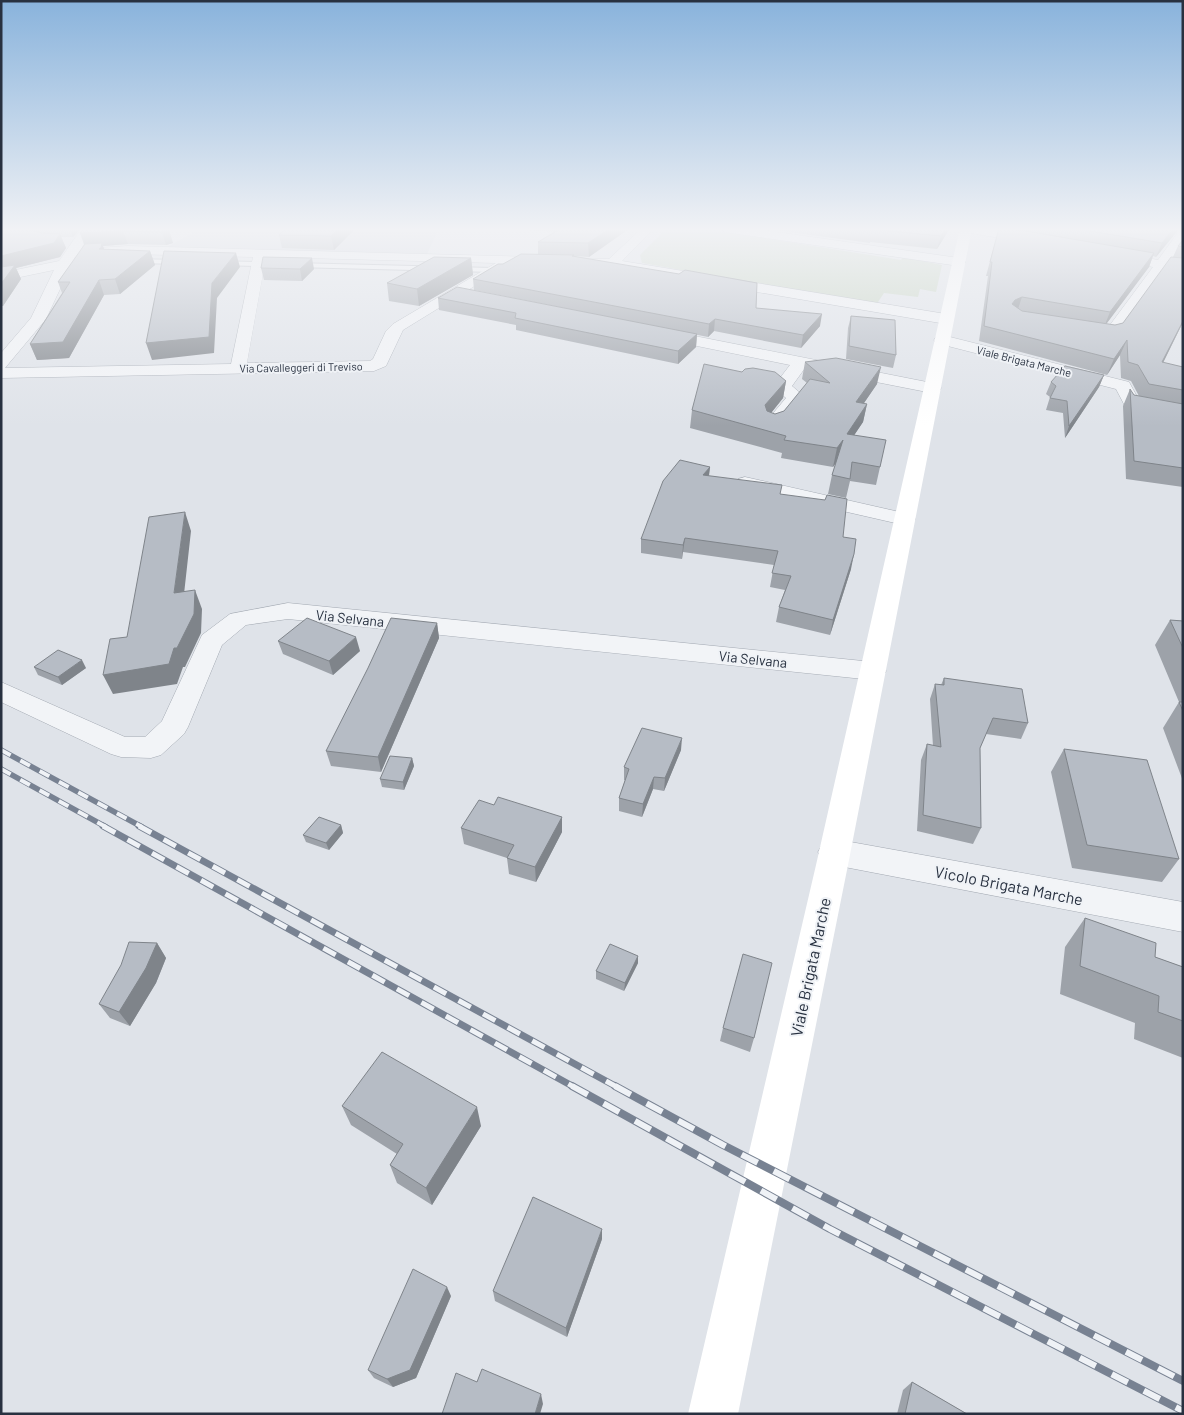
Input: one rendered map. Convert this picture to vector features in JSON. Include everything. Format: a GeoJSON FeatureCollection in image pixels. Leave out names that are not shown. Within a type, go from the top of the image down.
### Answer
{"type":"FeatureCollection","features":[{"type":"Feature","properties":{"kind":"street"},"geometry":{"type":"LineString","coordinates":[[1,364],[38,319],[49,294]]}},
{"type":"Feature","properties":{"kind":"street"},"geometry":{"type":"LineString","coordinates":[[238,368],[252,294]]}},
{"type":"Feature","properties":{"kind":"street","name":"Via Cavalleggeri di Treviso"},"geometry":{"type":"LineString","coordinates":[[1,373],[374,366],[380,362],[394,331],[398,327],[452,294]]}},
{"type":"Feature","properties":{"kind":"street"},"geometry":{"type":"LineString","coordinates":[[465,294],[474,296]]}},
{"type":"Feature","properties":{"kind":"street"},"geometry":{"type":"LineString","coordinates":[[806,294],[946,319]]}},
{"type":"Feature","properties":{"kind":"street","name":"Viale Brigata Marche"},"geometry":{"type":"LineString","coordinates":[[713,1414],[873,671],[952,294]]}},
{"type":"Feature","properties":{"kind":"street"},"geometry":{"type":"LineString","coordinates":[[1075,329],[1104,334],[1112,333],[1140,294]]}},
{"type":"Feature","properties":{"kind":"street"},"geometry":{"type":"LineString","coordinates":[[644,331],[932,388]]}},
{"type":"Feature","properties":{"kind":"street","name":"Viale Brigata Marche"},"geometry":{"type":"LineString","coordinates":[[942,340],[1123,386],[1133,406],[1183,415]]}},
{"type":"Feature","properties":{"kind":"street"},"geometry":{"type":"LineString","coordinates":[[774,424],[796,397],[782,387],[800,363]]}},
{"type":"Feature","properties":{"kind":"street"},"geometry":{"type":"LineString","coordinates":[[727,479],[904,519]]}},
{"type":"Feature","properties":{"kind":"street","name":"Via Selvana"},"geometry":{"type":"LineString","coordinates":[[1,691],[120,747],[151,748],[174,727],[211,641],[239,619],[288,611],[873,671]]}},
{"type":"Feature","properties":{"kind":"street","name":"Vicolo Brigata Marche"},"geometry":{"type":"LineString","coordinates":[[834,852],[1183,917]]}},
{"type":"Feature","properties":{"kind":"green space"},"geometry":{"type":"Polygon","coordinates":[[[815,294],[883,294],[876,305],[815,294]]]}},
{"type":"Feature","properties":{"kind":"green space"},"geometry":{"type":"Polygon","coordinates":[[[893,294],[919,294],[918,297],[893,294]]]}},
{"type":"Feature","properties":{"kind":"building"},"geometry":{"type":"Polygon","coordinates":[[[62,294],[91,294],[63,342],[30,344],[62,294]]]}},
{"type":"Feature","properties":{"kind":"building"},"geometry":{"type":"Polygon","coordinates":[[[156,294],[211,294],[209,337],[146,343],[156,294]]]}},
{"type":"Feature","properties":{"kind":"building"},"geometry":{"type":"Polygon","coordinates":[[[445,294],[493,294],[697,334],[678,351],[515,318],[516,313],[438,298],[445,294]]]}},
{"type":"Feature","properties":{"kind":"building"},"geometry":{"type":"Polygon","coordinates":[[[552,294],[757,294],[756,308],[822,314],[803,335],[715,319],[709,324],[552,294]]]}},
{"type":"Feature","properties":{"kind":"building"},"geometry":{"type":"Polygon","coordinates":[[[988,294],[1123,294],[1110,312],[1022,297],[1015,300],[1012,304],[1022,311],[1115,325],[1123,323],[1144,294],[1183,294],[1183,321],[1162,362],[1183,367],[1183,390],[1149,384],[1138,365],[1128,362],[1127,340],[1114,359],[984,326],[988,294]]]}},
{"type":"Feature","properties":{"kind":"building"},"geometry":{"type":"Polygon","coordinates":[[[851,316],[895,320],[896,355],[849,346],[851,316]]]}},
{"type":"Feature","properties":{"kind":"building"},"geometry":{"type":"Polygon","coordinates":[[[836,358],[881,367],[856,402],[867,404],[847,434],[886,440],[880,467],[852,462],[850,479],[832,475],[843,440],[837,448],[784,440],[786,436],[692,410],[704,364],[742,372],[745,369],[753,368],[775,372],[786,381],[765,405],[767,411],[775,414],[784,411],[810,379],[830,383],[805,362],[836,358]]]}},
{"type":"Feature","properties":{"kind":"building"},"geometry":{"type":"Polygon","coordinates":[[[1065,366],[1104,375],[1069,426],[1067,401],[1050,398],[1056,386],[1051,382],[1065,366]]]}},
{"type":"Feature","properties":{"kind":"building"},"geometry":{"type":"Polygon","coordinates":[[[1130,389],[1134,395],[1183,404],[1183,468],[1134,461],[1130,389]]]}},
{"type":"Feature","properties":{"kind":"building"},"geometry":{"type":"Polygon","coordinates":[[[680,460],[710,467],[703,475],[782,485],[780,494],[825,500],[827,495],[847,499],[843,537],[856,539],[854,554],[833,620],[779,607],[791,576],[772,573],[778,551],[685,538],[683,545],[641,539],[663,481],[680,460]]]}},
{"type":"Feature","properties":{"kind":"building"},"geometry":{"type":"Polygon","coordinates":[[[185,512],[174,593],[195,590],[194,614],[177,648],[174,648],[169,664],[103,675],[110,639],[127,637],[149,517],[185,512]]]}},
{"type":"Feature","properties":{"kind":"building"},"geometry":{"type":"Polygon","coordinates":[[[307,618],[356,637],[329,661],[278,641],[307,618]]]}},
{"type":"Feature","properties":{"kind":"building"},"geometry":{"type":"Polygon","coordinates":[[[391,618],[437,623],[378,757],[326,751],[368,668],[391,618]]]}},
{"type":"Feature","properties":{"kind":"building"},"geometry":{"type":"Polygon","coordinates":[[[1170,620],[1183,621],[1183,648],[1170,620]]]}},
{"type":"Feature","properties":{"kind":"building"},"geometry":{"type":"Polygon","coordinates":[[[58,650],[82,660],[58,677],[34,667],[58,650]]]}},
{"type":"Feature","properties":{"kind":"building"},"geometry":{"type":"Polygon","coordinates":[[[944,678],[1022,689],[1028,723],[993,718],[980,748],[981,828],[923,815],[927,744],[941,747],[935,684],[944,685],[944,678]]]}},
{"type":"Feature","properties":{"kind":"building"},"geometry":{"type":"Polygon","coordinates":[[[1179,702],[1183,702],[1183,711],[1179,702]]]}},
{"type":"Feature","properties":{"kind":"building"},"geometry":{"type":"Polygon","coordinates":[[[642,728],[682,738],[665,778],[654,777],[643,804],[619,798],[629,769],[624,767],[642,728]]]}},
{"type":"Feature","properties":{"kind":"building"},"geometry":{"type":"Polygon","coordinates":[[[1064,749],[1147,760],[1179,859],[1087,845],[1064,749]]]}},
{"type":"Feature","properties":{"kind":"building"},"geometry":{"type":"Polygon","coordinates":[[[390,756],[412,758],[403,782],[380,779],[390,756]]]}},
{"type":"Feature","properties":{"kind":"building"},"geometry":{"type":"Polygon","coordinates":[[[498,797],[562,817],[535,867],[507,858],[514,845],[461,828],[479,800],[494,805],[498,797]]]}},
{"type":"Feature","properties":{"kind":"building"},"geometry":{"type":"Polygon","coordinates":[[[319,817],[341,825],[326,843],[303,835],[319,817]]]}},
{"type":"Feature","properties":{"kind":"building"},"geometry":{"type":"Polygon","coordinates":[[[1085,918],[1156,943],[1155,957],[1183,967],[1183,1021],[1158,1012],[1159,996],[1080,966],[1085,918]]]}},
{"type":"Feature","properties":{"kind":"building"},"geometry":{"type":"Polygon","coordinates":[[[129,942],[157,943],[146,968],[119,1012],[99,1004],[121,965],[129,942]]]}},
{"type":"Feature","properties":{"kind":"building"},"geometry":{"type":"Polygon","coordinates":[[[610,944],[638,956],[625,983],[596,971],[610,944]]]}},
{"type":"Feature","properties":{"kind":"building"},"geometry":{"type":"Polygon","coordinates":[[[743,954],[772,963],[754,1038],[723,1028],[743,954]]]}},
{"type":"Feature","properties":{"kind":"building"},"geometry":{"type":"Polygon","coordinates":[[[382,1052],[477,1107],[426,1188],[390,1165],[403,1144],[342,1106],[382,1052]]]}},
{"type":"Feature","properties":{"kind":"building"},"geometry":{"type":"Polygon","coordinates":[[[533,1197],[602,1229],[566,1328],[493,1291],[533,1197]]]}},
{"type":"Feature","properties":{"kind":"building"},"geometry":{"type":"Polygon","coordinates":[[[413,1269],[447,1287],[410,1370],[387,1379],[368,1370],[413,1269]]]}},
{"type":"Feature","properties":{"kind":"building"},"geometry":{"type":"Polygon","coordinates":[[[482,1369],[541,1394],[535,1414],[442,1414],[456,1373],[477,1382],[482,1369]]]}},
{"type":"Feature","properties":{"kind":"building"},"geometry":{"type":"Polygon","coordinates":[[[912,1382],[967,1414],[905,1414],[912,1382]]]}},
{"type":"Feature","properties":{"kind":"railway"},"geometry":{"type":"LineString","coordinates":[[1,750],[142,827]]}},
{"type":"Feature","properties":{"kind":"railway"},"geometry":{"type":"LineString","coordinates":[[1,769],[106,827]]}},
{"type":"Feature","properties":{"kind":"railway"},"geometry":{"type":"LineString","coordinates":[[103,826],[574,1087]]}},
{"type":"Feature","properties":{"kind":"railway"},"geometry":{"type":"LineString","coordinates":[[139,826],[617,1087]]}},
{"type":"Feature","properties":{"kind":"railway"},"geometry":{"type":"LineString","coordinates":[[572,1086],[830,1229],[1183,1411]]}},
{"type":"Feature","properties":{"kind":"railway"},"geometry":{"type":"LineString","coordinates":[[615,1086],[723,1145],[1183,1381]]}}]}
